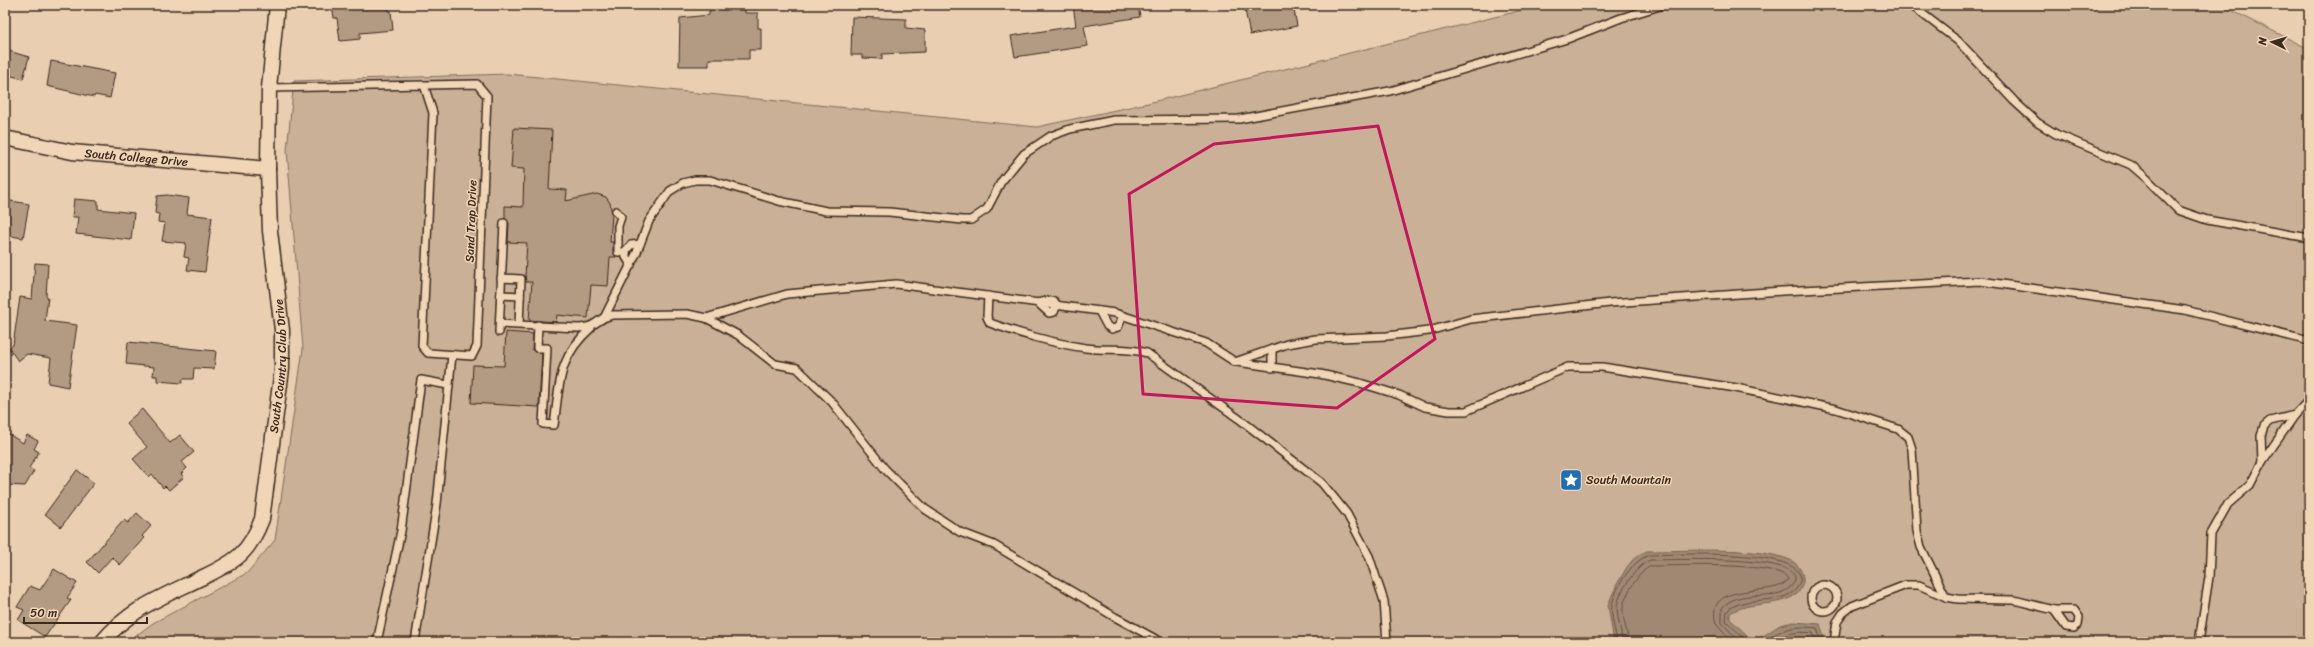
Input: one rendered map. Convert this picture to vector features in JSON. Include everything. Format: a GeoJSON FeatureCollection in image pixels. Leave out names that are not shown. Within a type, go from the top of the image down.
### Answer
{"type":"FeatureCollection","features":[{"type":"Feature","properties":{"kind":"street","name":"South Country Club Drive"},"geometry":{"type":"LineString","coordinates":[[102,642],[117,624],[137,610],[221,568],[240,555],[254,538],[262,519],[282,369],[282,330],[270,231],[268,170],[269,88],[277,5]]}},
{"type":"Feature","properties":{"kind":"street","name":"South College Drive"},"geometry":{"type":"LineString","coordinates":[[5,138],[72,152],[268,170]]}},
{"type":"Feature","properties":{"kind":"lane"},"geometry":{"type":"LineString","coordinates":[[538,325],[537,348],[547,348],[543,424],[554,425],[562,367],[575,342],[605,316],[640,244],[649,221],[670,191],[683,183],[695,180],[710,180],[779,201],[826,211],[889,212],[971,220],[987,209],[1001,182],[1024,154],[1051,136],[1070,129],[1114,120],[1239,119],[1390,91],[1567,39],[1621,18],[1663,5]]}},
{"type":"Feature","properties":{"kind":"lane"},"geometry":{"type":"LineString","coordinates":[[1911,5],[1958,41],[2014,101],[2038,123],[2062,137],[2131,166],[2145,176],[2178,210],[2207,220],[2309,238]]}},
{"type":"Feature","properties":{"kind":"lane","name":"Sand Trap Drive"},"geometry":{"type":"LineString","coordinates":[[269,88],[477,84],[487,96],[477,346],[472,356],[452,355]]}},
{"type":"Feature","properties":{"kind":"lane"},"geometry":{"type":"LineString","coordinates":[[415,642],[437,504],[452,355],[428,353],[422,346],[432,113],[424,85]]}},
{"type":"Feature","properties":{"kind":"lane"},"geometry":{"type":"LineString","coordinates":[[616,212],[621,217],[618,226],[618,252],[626,252]]}},
{"type":"Feature","properties":{"kind":"lane"},"geometry":{"type":"LineString","coordinates":[[499,332],[504,223]]}},
{"type":"Feature","properties":{"kind":"lane"},"geometry":{"type":"LineString","coordinates":[[626,252],[631,245],[640,244]]}},
{"type":"Feature","properties":{"kind":"lane"},"geometry":{"type":"LineString","coordinates":[[626,252],[630,265]]}},
{"type":"Feature","properties":{"kind":"lane"},"geometry":{"type":"LineString","coordinates":[[501,278],[520,279],[519,324]]}},
{"type":"Feature","properties":{"kind":"lane"},"geometry":{"type":"LineString","coordinates":[[1235,362],[1272,349],[1316,339],[1388,336],[1429,331],[1471,318],[1610,303],[1782,290],[1980,281],[2185,310],[2309,341]]}},
{"type":"Feature","properties":{"kind":"lane"},"geometry":{"type":"LineString","coordinates":[[706,318],[787,294],[896,284],[1057,305],[1123,316],[1206,344],[1235,362],[1320,374],[1360,383],[1399,395],[1425,407],[1449,411],[1466,411],[1568,367],[1602,366],[1791,399],[1836,409],[1898,429],[1908,437],[1912,449],[1918,531],[1921,547],[1946,597]]}},
{"type":"Feature","properties":{"kind":"lane"},"geometry":{"type":"LineString","coordinates":[[501,295],[520,296]]}},
{"type":"Feature","properties":{"kind":"lane"},"geometry":{"type":"LineString","coordinates":[[988,296],[987,317],[990,323],[1004,328],[1084,348],[1132,349],[1147,353],[1242,420],[1322,483],[1347,514],[1368,556],[1384,601],[1387,642]]}},
{"type":"Feature","properties":{"kind":"lane"},"geometry":{"type":"LineString","coordinates":[[1099,311],[1107,326],[1112,329],[1118,327],[1123,316]]}},
{"type":"Feature","properties":{"kind":"lane"},"geometry":{"type":"LineString","coordinates":[[605,316],[655,313],[687,314],[706,318],[738,335],[775,364],[797,368],[832,402],[885,469],[925,509],[960,532],[994,545],[1161,642]]}},
{"type":"Feature","properties":{"kind":"lane"},"geometry":{"type":"LineString","coordinates":[[500,324],[591,328]]}},
{"type":"Feature","properties":{"kind":"lane"},"geometry":{"type":"LineString","coordinates":[[1272,349],[1272,368]]}},
{"type":"Feature","properties":{"kind":"lane"},"geometry":{"type":"LineString","coordinates":[[377,642],[401,531],[421,380],[448,385]]}},
{"type":"Feature","properties":{"kind":"lane"},"geometry":{"type":"LineString","coordinates":[[2199,642],[2209,577],[2211,534],[2228,504],[2250,485],[2262,462],[2295,415],[2309,400]]}},
{"type":"Feature","properties":{"kind":"lane"},"geometry":{"type":"LineString","coordinates":[[2262,462],[2261,436],[2264,426],[2270,421],[2295,415]]}},
{"type":"Feature","properties":{"kind":"lane"},"geometry":{"type":"LineString","coordinates":[[1929,589],[1937,590],[1938,587],[1935,575]]}},
{"type":"Feature","properties":{"kind":"lane"},"geometry":{"type":"LineString","coordinates":[[1834,642],[1837,622],[1836,614],[1830,610],[1821,610],[1813,606],[1810,597],[1814,588],[1821,584],[1830,585],[1835,591],[1840,607],[1848,610]]}},
{"type":"Feature","properties":{"kind":"lane"},"geometry":{"type":"LineString","coordinates":[[1837,622],[1848,610],[1906,585],[1919,585],[1946,597],[1985,601],[2014,600],[2054,610]]}},
{"type":"Feature","properties":{"kind":"lane"},"geometry":{"type":"LineString","coordinates":[[1830,610],[1837,599]]}},
{"type":"Feature","properties":{"kind":"highlighted area"},"geometry":{"type":"Polygon","coordinates":[[[1378,126],[1435,339],[1337,408],[1143,394],[1129,194],[1214,144],[1378,126]]]}},
{"type":"Feature","properties":{"kind":"shaded area"},"geometry":{"type":"Polygon","coordinates":[[[1543,5],[2221,5],[2309,49],[2309,642],[127,642],[153,623],[247,573],[275,540],[303,349],[287,150],[294,81],[508,74],[1037,127],[1148,103],[1543,5]]]}},
{"type":"Feature","properties":{"kind":"water"},"geometry":{"type":"Polygon","coordinates":[[[1647,551],[1740,551],[1776,556],[1793,561],[1800,570],[1803,580],[1797,594],[1781,601],[1738,609],[1730,613],[1730,619],[1751,639],[1757,640],[1780,625],[1794,622],[1820,624],[1825,642],[1614,642],[1608,605],[1616,586],[1627,567],[1636,556],[1647,551]]]}},
{"type":"Feature","properties":{"kind":"building"},"geometry":{"type":"Polygon","coordinates":[[[332,5],[388,5],[389,11],[391,11],[393,30],[360,33],[360,39],[340,41],[337,18],[334,18],[332,5]]]}},
{"type":"Feature","properties":{"kind":"building"},"geometry":{"type":"Polygon","coordinates":[[[714,5],[745,5],[745,13],[758,13],[758,28],[761,28],[761,50],[749,50],[749,59],[709,59],[709,66],[679,66],[680,18],[709,15],[709,11],[714,11],[714,5]]]}},
{"type":"Feature","properties":{"kind":"building"},"geometry":{"type":"Polygon","coordinates":[[[1073,5],[1138,5],[1140,17],[1084,26],[1088,46],[1015,57],[1011,36],[1076,26],[1073,5]]]}},
{"type":"Feature","properties":{"kind":"building"},"geometry":{"type":"Polygon","coordinates":[[[1244,5],[1293,5],[1297,26],[1250,35],[1244,5]]]}},
{"type":"Feature","properties":{"kind":"building"},"geometry":{"type":"Polygon","coordinates":[[[852,17],[906,19],[906,28],[925,30],[925,52],[882,54],[882,59],[862,58],[862,55],[851,55],[852,17]]]}},
{"type":"Feature","properties":{"kind":"building"},"geometry":{"type":"Polygon","coordinates":[[[5,50],[29,57],[23,79],[5,74],[5,50]]]}},
{"type":"Feature","properties":{"kind":"building"},"geometry":{"type":"Polygon","coordinates":[[[51,61],[115,73],[110,98],[95,95],[94,97],[47,86],[51,61]]]}},
{"type":"Feature","properties":{"kind":"building"},"geometry":{"type":"Polygon","coordinates":[[[514,128],[552,130],[549,189],[567,190],[566,201],[597,194],[606,197],[610,203],[612,214],[610,242],[613,242],[613,252],[616,257],[610,257],[608,286],[591,285],[588,318],[557,315],[556,322],[529,320],[532,282],[526,282],[525,276],[527,243],[508,242],[509,223],[505,218],[505,206],[523,207],[524,169],[511,168],[514,128]]]}},
{"type":"Feature","properties":{"kind":"building"},"geometry":{"type":"Polygon","coordinates":[[[167,195],[189,198],[187,214],[212,217],[205,272],[187,270],[189,258],[184,257],[186,243],[162,241],[165,223],[158,222],[159,214],[155,213],[157,196],[167,195]]]}},
{"type":"Feature","properties":{"kind":"building"},"geometry":{"type":"Polygon","coordinates":[[[74,199],[98,201],[98,209],[134,213],[131,240],[76,234],[78,217],[72,217],[74,199]]]}},
{"type":"Feature","properties":{"kind":"building"},"geometry":{"type":"Polygon","coordinates":[[[5,200],[29,204],[23,238],[5,235],[5,200]]]}},
{"type":"Feature","properties":{"kind":"building"},"geometry":{"type":"Polygon","coordinates":[[[35,263],[48,264],[46,296],[48,297],[45,321],[77,325],[68,387],[48,383],[51,358],[27,354],[18,361],[9,348],[13,345],[20,297],[32,299],[35,263]]]}},
{"type":"Feature","properties":{"kind":"building"},"geometry":{"type":"Polygon","coordinates":[[[506,332],[533,334],[532,350],[542,353],[539,407],[471,403],[473,365],[504,366],[506,332]]]}},
{"type":"Feature","properties":{"kind":"building"},"geometry":{"type":"Polygon","coordinates":[[[128,342],[216,351],[214,369],[194,368],[193,379],[183,379],[182,383],[157,381],[157,376],[153,376],[154,367],[126,364],[128,342]]]}},
{"type":"Feature","properties":{"kind":"building"},"geometry":{"type":"Polygon","coordinates":[[[142,409],[170,443],[180,435],[194,452],[182,462],[187,468],[181,474],[184,477],[169,490],[165,486],[163,488],[152,474],[149,477],[133,459],[147,447],[126,423],[142,409]]]}},
{"type":"Feature","properties":{"kind":"building"},"geometry":{"type":"Polygon","coordinates":[[[5,432],[23,443],[27,435],[38,441],[34,449],[39,452],[29,468],[34,471],[25,486],[5,485],[5,432]]]}},
{"type":"Feature","properties":{"kind":"building"},"geometry":{"type":"Polygon","coordinates":[[[77,470],[94,483],[61,527],[45,514],[77,470]]]}},
{"type":"Feature","properties":{"kind":"building"},"geometry":{"type":"Polygon","coordinates":[[[137,513],[151,526],[142,536],[144,538],[120,565],[112,557],[98,573],[87,562],[124,520],[128,523],[137,513]]]}},
{"type":"Feature","properties":{"kind":"building"},"geometry":{"type":"Polygon","coordinates":[[[54,569],[77,583],[67,598],[71,600],[45,637],[18,620],[24,610],[17,607],[30,586],[40,590],[54,569]]]}},
{"type":"Feature","properties":{"kind":"place","name":"South Mountain"},"geometry":{"type":"Point","coordinates":[1571,480]}}]}
